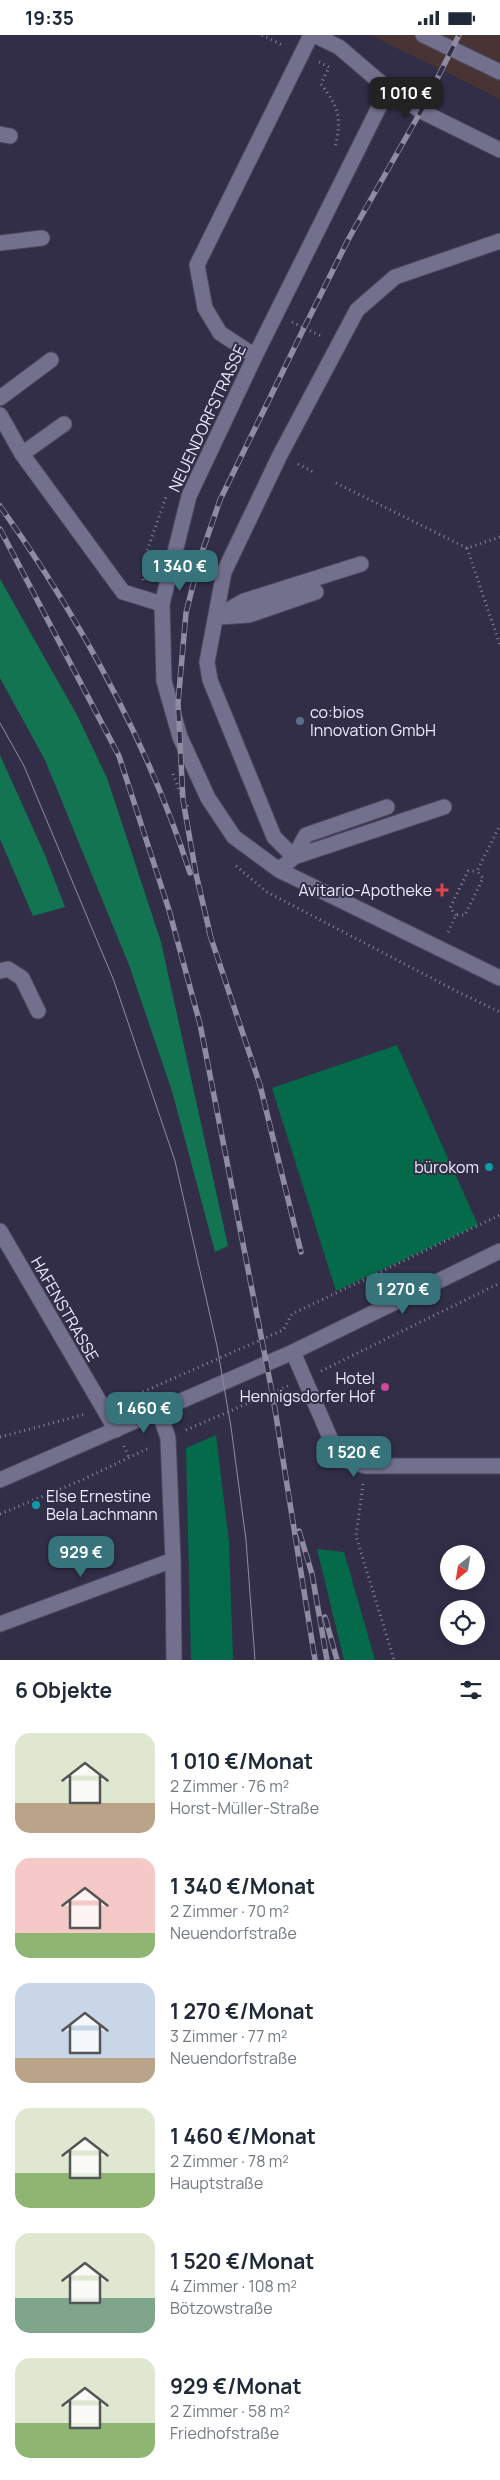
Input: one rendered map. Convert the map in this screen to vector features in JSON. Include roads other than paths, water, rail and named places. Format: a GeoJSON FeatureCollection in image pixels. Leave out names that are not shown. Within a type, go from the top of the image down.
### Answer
{"type":"FeatureCollection","features":[{"type":"Feature","properties":{"kind":"street"},"geometry":{"type":"LineString","coordinates":[[255,355],[220,333],[206,308],[197,265],[312,35],[339,47],[388,89],[421,111],[500,150]]}},
{"type":"Feature","properties":{"kind":"street"},"geometry":{"type":"LineString","coordinates":[[423,35],[500,72]]}},
{"type":"Feature","properties":{"kind":"street","name":"NEUENDORFSTRASSE"},"geometry":{"type":"LineString","coordinates":[[388,89],[255,355],[189,496],[162,604],[164,681],[180,737],[208,798],[234,837],[279,870],[439,950],[500,978]]}},
{"type":"Feature","properties":{"kind":"street"},"geometry":{"type":"LineString","coordinates":[[0,243],[42,238]]}},
{"type":"Feature","properties":{"kind":"street"},"geometry":{"type":"LineString","coordinates":[[294,857],[274,837],[210,681],[207,662],[224,572],[280,455],[357,310],[395,277],[500,241]]}},
{"type":"Feature","properties":{"kind":"street"},"geometry":{"type":"LineString","coordinates":[[0,398],[51,360]]}},
{"type":"Feature","properties":{"kind":"street"},"geometry":{"type":"LineString","coordinates":[[0,415],[22,454],[123,592],[162,604]]}},
{"type":"Feature","properties":{"kind":"street"},"geometry":{"type":"LineString","coordinates":[[22,454],[64,424]]}},
{"type":"Feature","properties":{"kind":"street"},"geometry":{"type":"LineString","coordinates":[[216,617],[244,601],[361,563]]}},
{"type":"Feature","properties":{"kind":"street"},"geometry":{"type":"LineString","coordinates":[[216,617],[249,615],[316,592]]}},
{"type":"Feature","properties":{"kind":"street"},"geometry":{"type":"LineString","coordinates":[[279,870],[294,857],[306,835],[387,807]]}},
{"type":"Feature","properties":{"kind":"street"},"geometry":{"type":"LineString","coordinates":[[294,857],[444,807]]}},
{"type":"Feature","properties":{"kind":"street"},"geometry":{"type":"LineString","coordinates":[[0,971],[8,969],[22,978],[38,1011]]}},
{"type":"Feature","properties":{"kind":"street","name":"HAFENSTRASSE"},"geometry":{"type":"LineString","coordinates":[[0,1231],[116,1430]]}},
{"type":"Feature","properties":{"kind":"street"},"geometry":{"type":"LineString","coordinates":[[0,1480],[293,1352],[500,1251]]}},
{"type":"Feature","properties":{"kind":"street"},"geometry":{"type":"LineString","coordinates":[[293,1352],[334,1447],[344,1459],[366,1465],[500,1466]]}},
{"type":"Feature","properties":{"kind":"street"},"geometry":{"type":"LineString","coordinates":[[160,1411],[168,1438],[173,1560],[174,1660]]}},
{"type":"Feature","properties":{"kind":"street"},"geometry":{"type":"LineString","coordinates":[[0,1624],[173,1560]]}},
{"type":"Feature","properties":{"kind":"tram line"},"geometry":{"type":"LineString","coordinates":[[0,723],[24,766],[114,981],[175,1161],[217,1346],[231,1427],[246,1540],[255,1660]]}},
{"type":"Feature","properties":{"kind":"railway"},"geometry":{"type":"LineString","coordinates":[[211,938],[196,874],[183,800],[178,703],[186,613],[199,561],[220,500],[304,328],[349,238],[421,111],[459,35]]}},
{"type":"Feature","properties":{"kind":"railway"},"geometry":{"type":"LineString","coordinates":[[0,506],[58,593],[109,682],[154,776],[190,873]]}},
{"type":"Feature","properties":{"kind":"railway"},"geometry":{"type":"LineString","coordinates":[[0,529],[119,756],[169,910],[200,1024],[273,1397],[315,1660]]}},
{"type":"Feature","properties":{"kind":"railway"},"geometry":{"type":"LineString","coordinates":[[209,932],[260,1085],[301,1252]]}},
{"type":"Feature","properties":{"kind":"railway"},"geometry":{"type":"LineString","coordinates":[[299,1531],[312,1574],[327,1660]]}},
{"type":"Feature","properties":{"kind":"railway"},"geometry":{"type":"LineString","coordinates":[[325,1617],[337,1660]]}},
{"type":"Feature","properties":{"kind":"place","name":"co:bios Innovation GmbH"},"geometry":{"type":"Point","coordinates":[300,721]}},
{"type":"Feature","properties":{"kind":"place","name":"Avitario-Apotheke"},"geometry":{"type":"Point","coordinates":[442,890]}},
{"type":"Feature","properties":{"kind":"place","name":"bürokom"},"geometry":{"type":"Point","coordinates":[489,1167]}},
{"type":"Feature","properties":{"kind":"place","name":"Hotel Hennigsdorfer Hof"},"geometry":{"type":"Point","coordinates":[385,1387]}},
{"type":"Feature","properties":{"kind":"place","name":"Else Ernestine Bela Lachmann"},"geometry":{"type":"Point","coordinates":[36,1505]}}]}
